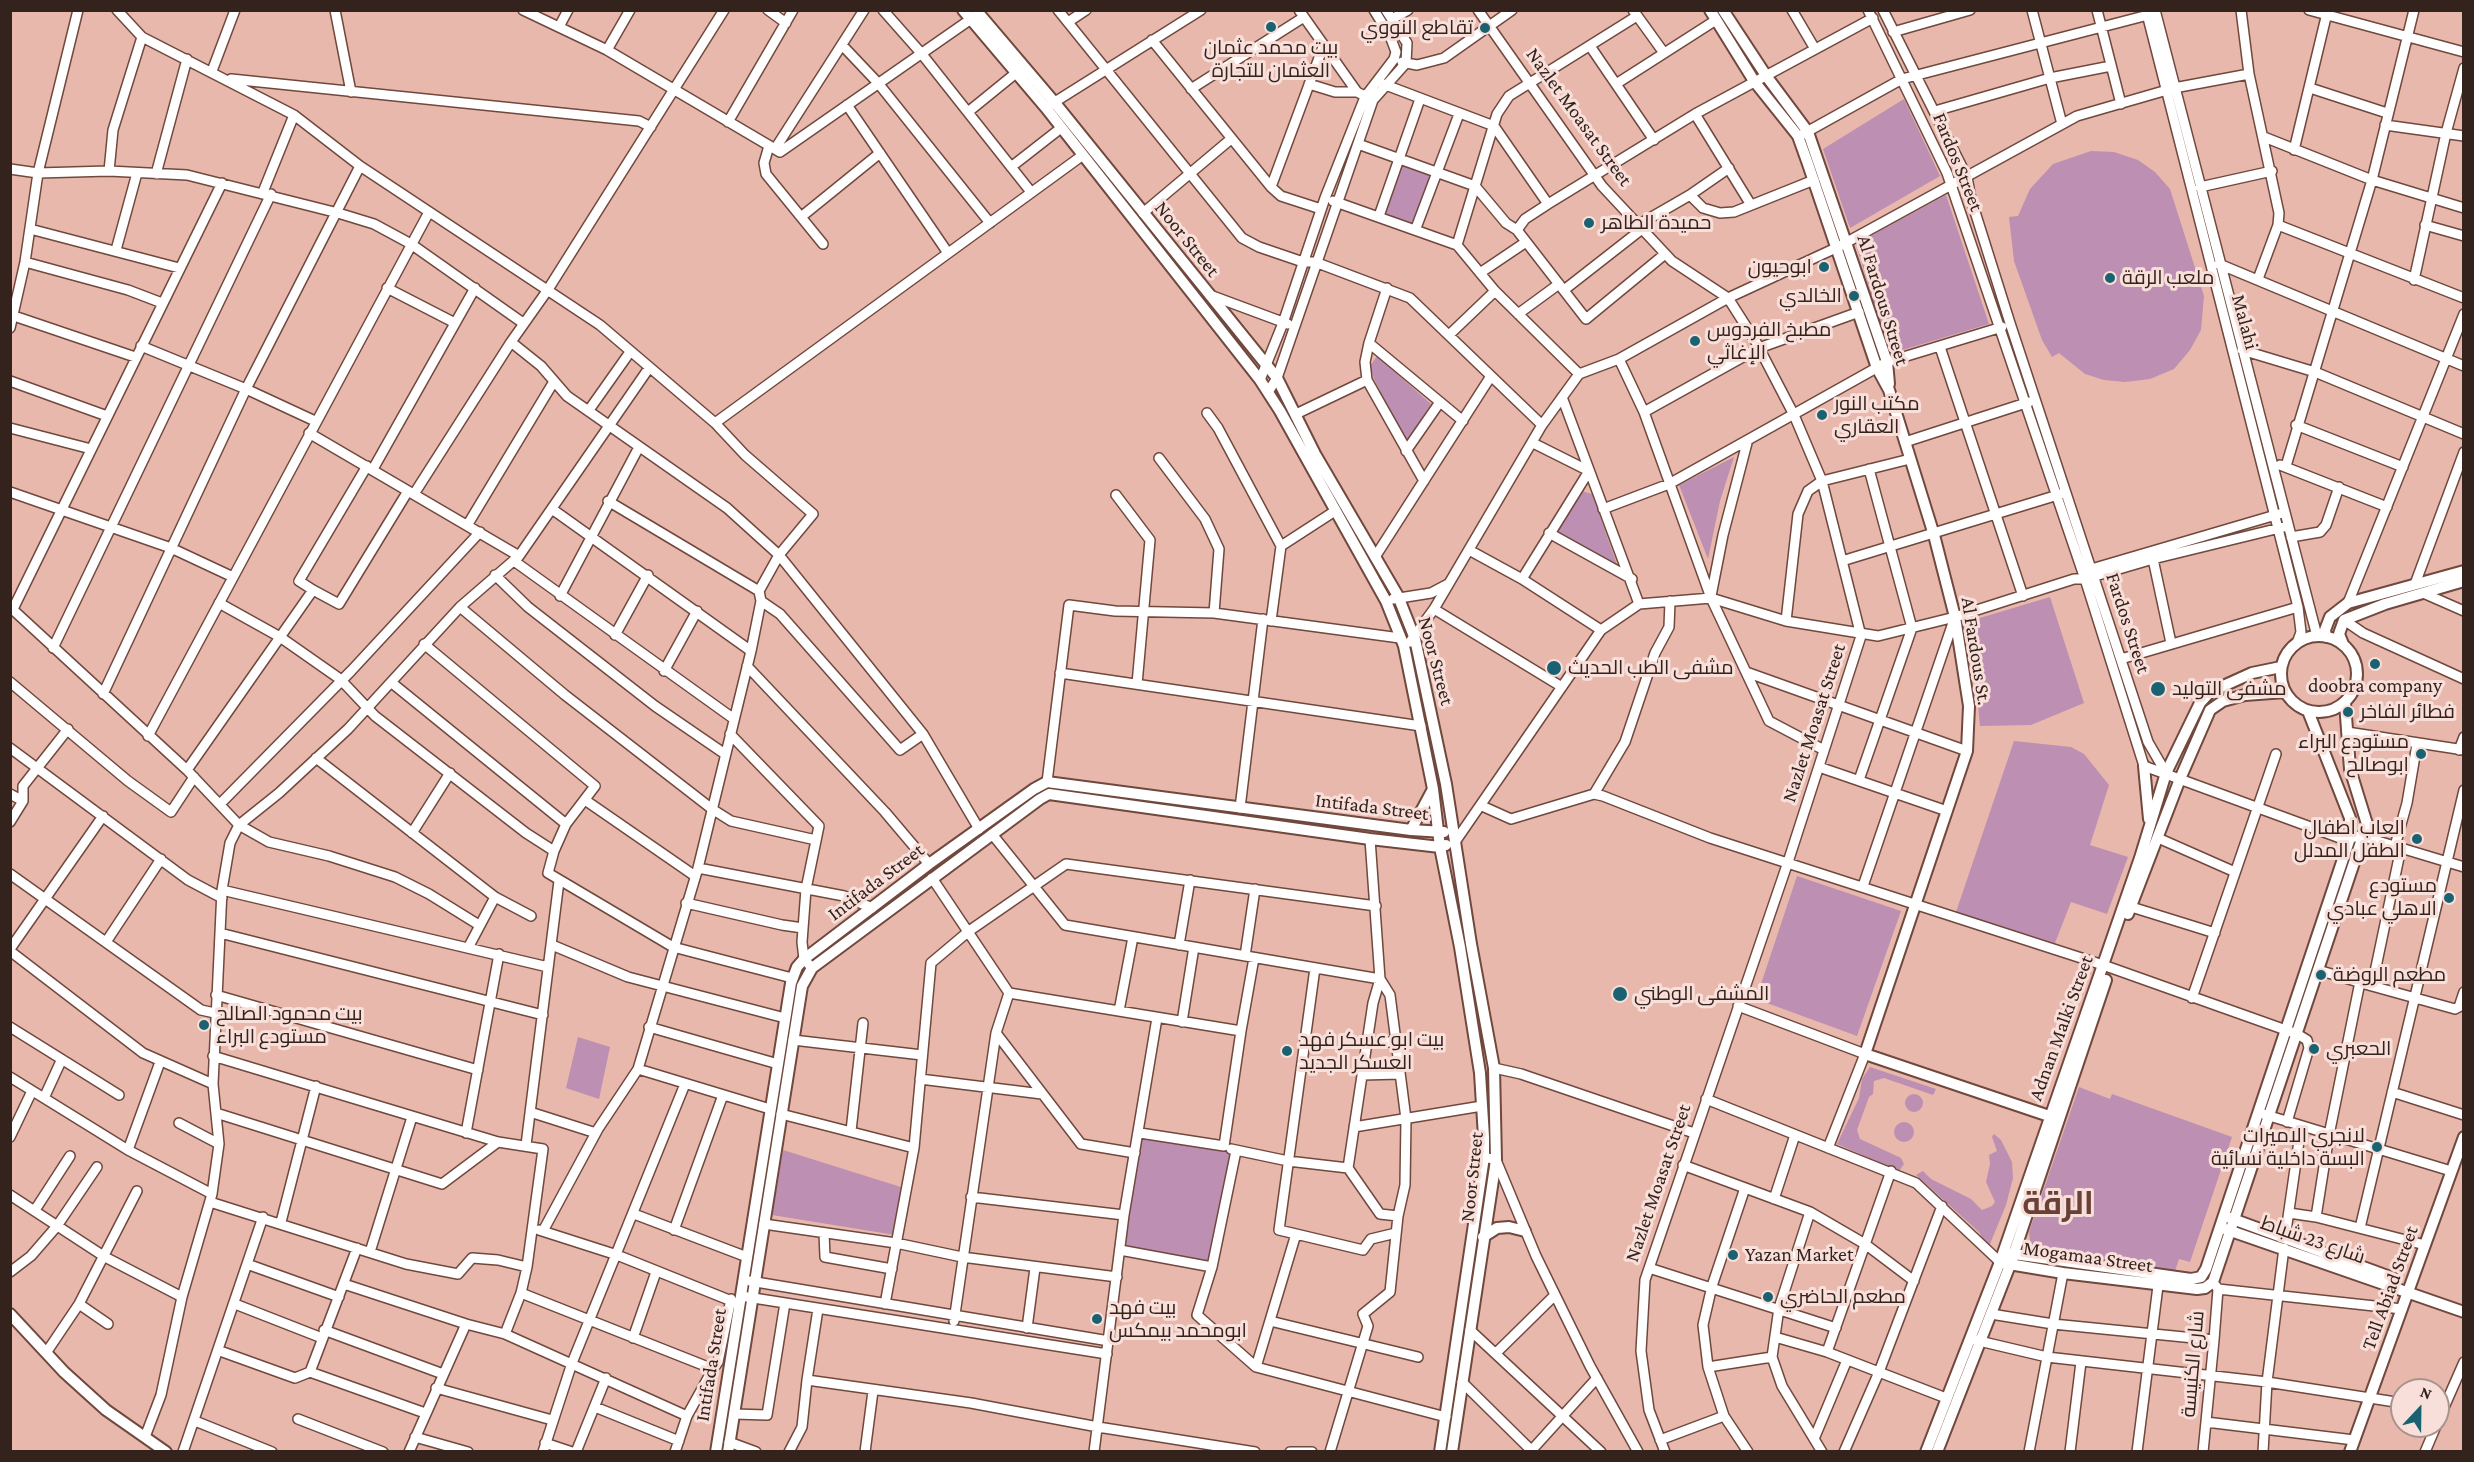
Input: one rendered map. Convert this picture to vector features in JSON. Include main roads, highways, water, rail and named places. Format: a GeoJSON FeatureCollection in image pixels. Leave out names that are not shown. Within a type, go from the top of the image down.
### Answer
{"type":"FeatureCollection","features":[{"type":"Feature","properties":{"kind":"main road","name":"Noor Street"},"geometry":{"type":"LineString","coordinates":[[970,13],[1016,73],[1050,106],[1061,128],[1260,380],[1386,601],[1402,642],[1433,789],[1440,847],[1462,959],[1480,1073],[1485,1137],[1484,1157],[1440,1452]]}},
{"type":"Feature","properties":{"kind":"main road","name":"Noor Street"},"geometry":{"type":"LineString","coordinates":[[970,13],[1143,213],[1277,378],[1315,454],[1398,597],[1415,639],[1446,784],[1494,1068],[1496,1160],[1452,1452]]}},
{"type":"Feature","properties":{"kind":"main road","name":"Al Fardous Street"},"geometry":{"type":"LineString","coordinates":[[1716,14],[1767,77],[1803,134],[1842,243],[1889,390]]}},
{"type":"Feature","properties":{"kind":"main road","name":"Al Fardous Street"},"geometry":{"type":"LineString","coordinates":[[1716,14],[1754,81],[1803,134],[1814,180],[1842,243],[1859,312],[1882,365]]}},
{"type":"Feature","properties":{"kind":"main road","name":"Al Fardous St."},"geometry":{"type":"LineString","coordinates":[[1889,390],[1934,535],[1955,617],[1969,706],[1967,752],[1864,1054],[2054,1117]]}},
{"type":"Feature","properties":{"kind":"main road"},"geometry":{"type":"LineString","coordinates":[[2343,644],[2322,636],[2297,643],[2290,649],[2281,667],[2285,692],[2299,707],[2308,711],[2327,712],[2345,703],[2356,684],[2357,674],[2351,653],[2343,644],[2339,634],[2344,620],[2384,599],[2463,571]]}},
{"type":"Feature","properties":{"kind":"main road"},"geometry":{"type":"LineString","coordinates":[[2419,588],[2463,581]]}},
{"type":"Feature","properties":{"kind":"main road"},"geometry":{"type":"LineString","coordinates":[[2322,636],[2330,617],[2348,603],[2384,599]]}},
{"type":"Feature","properties":{"kind":"main road","name":"Adnan Malki Street"},"geometry":{"type":"LineString","coordinates":[[1937,1452],[2007,1258],[2127,906],[2166,773],[2200,703],[2210,692],[2252,673],[2281,667]]}},
{"type":"Feature","properties":{"kind":"main road","name":"Adnan Malki Street"},"geometry":{"type":"LineString","coordinates":[[2127,906],[2158,838],[2180,779],[2210,710],[2223,700],[2245,695],[2285,692]]}},
{"type":"Feature","properties":{"kind":"main road","name":"Mogamaa Street"},"geometry":{"type":"LineString","coordinates":[[2007,1258],[2191,1279],[2201,1277],[2206,1269],[2285,1030],[2356,837],[2367,824],[2350,769],[2345,703]]}},
{"type":"Feature","properties":{"kind":"main road","name":"Mogamaa Street"},"geometry":{"type":"LineString","coordinates":[[2007,1258],[2062,1273],[2158,1286],[2197,1290],[2215,1286],[2230,1231],[2318,970],[2356,837],[2308,711]]}},
{"type":"Feature","properties":{"kind":"main road"},"geometry":{"type":"LineString","coordinates":[[2144,765],[2148,792],[2149,828]]}},
{"type":"Feature","properties":{"kind":"main road","name":"Intifada Street"},"geometry":{"type":"LineString","coordinates":[[749,1281],[747,1257],[785,1018],[794,984],[806,974],[808,964],[872,908],[1034,789],[1047,782],[1411,830],[1438,833],[1453,830]]}},
{"type":"Feature","properties":{"kind":"main road"},"geometry":{"type":"LineString","coordinates":[[1411,830],[1433,789]]}},
{"type":"Feature","properties":{"kind":"main road","name":"Intifada Street"},"geometry":{"type":"LineString","coordinates":[[808,964],[1049,794],[1370,839],[1440,847],[1455,842]]}},
{"type":"Feature","properties":{"kind":"main road","name":"Intifada Street"},"geometry":{"type":"LineString","coordinates":[[716,1452],[741,1299],[749,1281],[764,1224],[793,1040],[794,984]]}},
{"type":"Feature","properties":{"kind":"main road"},"geometry":{"type":"LineString","coordinates":[[1485,1137],[1496,1137]]}},
{"type":"Feature","properties":{"kind":"main road","name":"Tell Abiad Street"},"geometry":{"type":"LineString","coordinates":[[2350,1452],[2451,1171],[2461,1151],[2463,1137]]}},
{"type":"Feature","properties":{"kind":"main road","name":"شارع 23 شباط"},"geometry":{"type":"LineString","coordinates":[[2223,1215],[2285,1243],[2409,1288],[2463,1304]]}},
{"type":"Feature","properties":{"kind":"main road"},"geometry":{"type":"LineString","coordinates":[[1483,1237],[1497,1227],[1525,1231]]}},
{"type":"Feature","properties":{"kind":"main road","name":"شارع 23 شباط"},"geometry":{"type":"LineString","coordinates":[[2219,1227],[2285,1243]]}},
{"type":"Feature","properties":{"kind":"main road","name":"Adnan Malki Street"},"geometry":{"type":"LineString","coordinates":[[1926,1452],[1947,1398],[1991,1314],[2007,1258]]}},
{"type":"Feature","properties":{"kind":"main road","name":"شارع 23 شباط"},"geometry":{"type":"LineString","coordinates":[[2409,1288],[2463,1312]]}},
{"type":"Feature","properties":{"kind":"main road","name":"Intifada Street"},"geometry":{"type":"LineString","coordinates":[[729,1447],[734,1414],[741,1299]]}},
{"type":"Feature","properties":{"kind":"main road"},"geometry":{"type":"LineString","coordinates":[[10,1314],[46,1353],[105,1410],[166,1452]]}},
{"type":"Feature","properties":{"kind":"place","name":"بيت محمد عثمان العثمان للتجارة"},"geometry":{"type":"Point","coordinates":[1271,27]}},
{"type":"Feature","properties":{"kind":"place","name":"تقاطع النووي"},"geometry":{"type":"Point","coordinates":[1485,28]}},
{"type":"Feature","properties":{"kind":"place","name":"حميدة الطاهر"},"geometry":{"type":"Point","coordinates":[1589,223]}},
{"type":"Feature","properties":{"kind":"place","name":"ابوحيون"},"geometry":{"type":"Point","coordinates":[1824,267]}},
{"type":"Feature","properties":{"kind":"place","name":"ملعب الرقة"},"geometry":{"type":"Point","coordinates":[2110,278]}},
{"type":"Feature","properties":{"kind":"place","name":"الخالدي"},"geometry":{"type":"Point","coordinates":[1854,296]}},
{"type":"Feature","properties":{"kind":"place","name":"مطبخ الفردوس الإغاثي"},"geometry":{"type":"Point","coordinates":[1695,341]}},
{"type":"Feature","properties":{"kind":"place","name":"مكتب النور العقاري"},"geometry":{"type":"Point","coordinates":[1822,415]}},
{"type":"Feature","properties":{"kind":"place","name":"doobra company"},"geometry":{"type":"Point","coordinates":[2375,664]}},
{"type":"Feature","properties":{"kind":"place","name":"مشفى الطب الحديث"},"geometry":{"type":"Point","coordinates":[1554,668]}},
{"type":"Feature","properties":{"kind":"place","name":"مشفى التوليد"},"geometry":{"type":"Point","coordinates":[2158,689]}},
{"type":"Feature","properties":{"kind":"place","name":"فطائر الفاخر"},"geometry":{"type":"Point","coordinates":[2348,712]}},
{"type":"Feature","properties":{"kind":"place","name":"مستودع البراء ابوصالح"},"geometry":{"type":"Point","coordinates":[2421,754]}},
{"type":"Feature","properties":{"kind":"place","name":"العاب اطفال الطفل المدلل"},"geometry":{"type":"Point","coordinates":[2417,839]}},
{"type":"Feature","properties":{"kind":"place","name":"مستودع الاهلي عبادي"},"geometry":{"type":"Point","coordinates":[2449,898]}},
{"type":"Feature","properties":{"kind":"place","name":"مطعم الروضة"},"geometry":{"type":"Point","coordinates":[2321,975]}},
{"type":"Feature","properties":{"kind":"place","name":"المشفى الوطني"},"geometry":{"type":"Point","coordinates":[1620,994]}},
{"type":"Feature","properties":{"kind":"place","name":"بيت محمود الصالح مستودع البراء"},"geometry":{"type":"Point","coordinates":[204,1025]}},
{"type":"Feature","properties":{"kind":"place","name":"الحعبري"},"geometry":{"type":"Point","coordinates":[2314,1049]}},
{"type":"Feature","properties":{"kind":"place","name":"بيت ابو عسكر فهد العسكر الجديد"},"geometry":{"type":"Point","coordinates":[1287,1051]}},
{"type":"Feature","properties":{"kind":"place","name":"لانجري الاميرات البسة داخلية نسائية"},"geometry":{"type":"Point","coordinates":[2377,1147]}},
{"type":"Feature","properties":{"kind":"place","name":"Yazan Market"},"geometry":{"type":"Point","coordinates":[1733,1255]}},
{"type":"Feature","properties":{"kind":"place","name":"مطعم الحاضري"},"geometry":{"type":"Point","coordinates":[1768,1297]}},
{"type":"Feature","properties":{"kind":"place","name":"بيت فهد ابومحمد بيمكس"},"geometry":{"type":"Point","coordinates":[1097,1319]}},
{"type":"Feature","properties":{"kind":"district","name":"الرقة"},"geometry":{"type":"Point","coordinates":[2058,1204]}}]}
